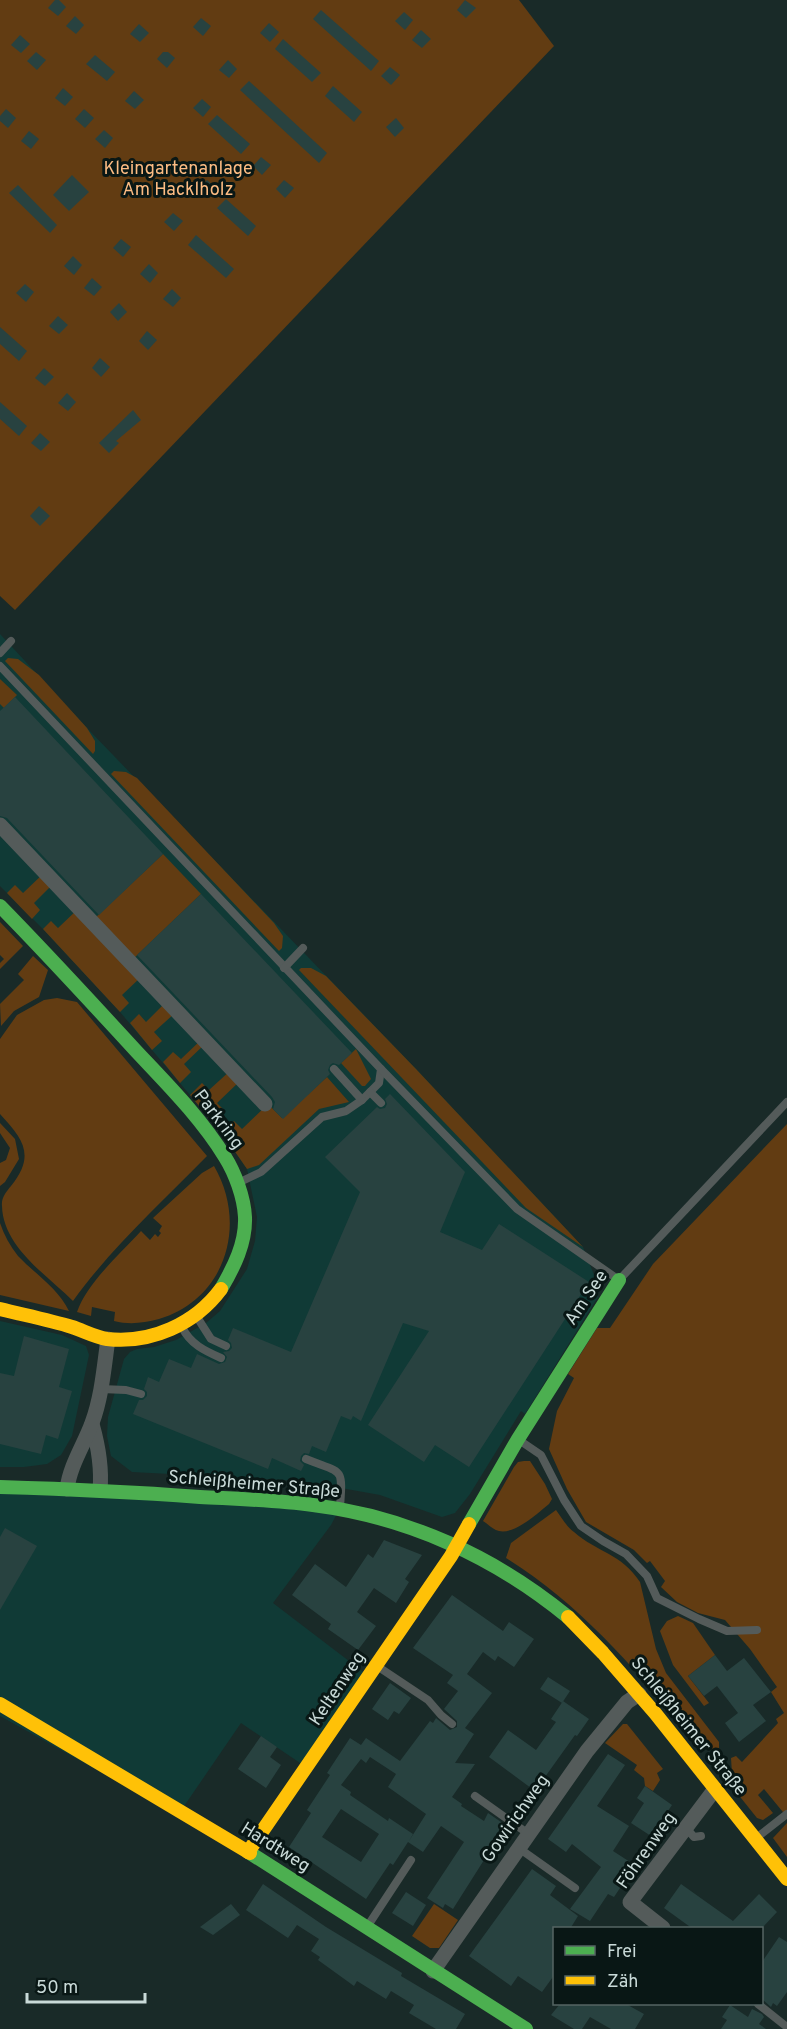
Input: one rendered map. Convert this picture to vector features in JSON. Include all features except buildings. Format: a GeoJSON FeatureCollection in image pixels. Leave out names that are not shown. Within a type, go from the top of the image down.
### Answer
{"type":"FeatureCollection","features":[{"type":"Feature","properties":{"kind":"street"},"geometry":{"type":"LineString","coordinates":[[0,825],[265,1104]]}},
{"type":"Feature","properties":{"kind":"street","name":"Parkring"},"geometry":{"type":"LineString","coordinates":[[0,906],[177,1096],[226,1158],[245,1216],[238,1257],[219,1292],[197,1317],[182,1326],[147,1336],[108,1339],[0,1309]]}},
{"type":"Feature","properties":{"kind":"street","name":"Am See"},"geometry":{"type":"LineString","coordinates":[[457,1545],[518,1439],[620,1280]]}},
{"type":"Feature","properties":{"kind":"street"},"geometry":{"type":"LineString","coordinates":[[67,1489],[68,1479],[92,1424],[101,1389],[108,1339]]}},
{"type":"Feature","properties":{"kind":"street"},"geometry":{"type":"LineString","coordinates":[[92,1424],[99,1460],[100,1490]]}},
{"type":"Feature","properties":{"kind":"street","name":"Schleißheimer Straße"},"geometry":{"type":"LineString","coordinates":[[0,1487],[100,1490],[291,1503],[339,1510],[411,1528],[457,1545],[532,1589],[568,1617],[598,1645],[787,1879]]}},
{"type":"Feature","properties":{"kind":"street","name":"Keltenweg"},"geometry":{"type":"LineString","coordinates":[[248,1852],[457,1545]]}},
{"type":"Feature","properties":{"kind":"street","name":"Gowirichweg"},"geometry":{"type":"LineString","coordinates":[[433,1971],[587,1751],[627,1702],[639,1694]]}},
{"type":"Feature","properties":{"kind":"street","name":"Hardtweg"},"geometry":{"type":"LineString","coordinates":[[0,1704],[248,1852],[526,2029]]}},
{"type":"Feature","properties":{"kind":"street","name":"Föhrenweg"},"geometry":{"type":"LineString","coordinates":[[661,1927],[630,1902],[715,1789]]}},
{"type":"Feature","properties":{"kind":"lane"},"geometry":{"type":"LineString","coordinates":[[0,653],[11,641]]}},
{"type":"Feature","properties":{"kind":"lane"},"geometry":{"type":"LineString","coordinates":[[0,666],[284,968],[517,1209],[620,1280]]}},
{"type":"Feature","properties":{"kind":"lane"},"geometry":{"type":"LineString","coordinates":[[284,968],[303,948]]}},
{"type":"Feature","properties":{"kind":"lane"},"geometry":{"type":"LineString","coordinates":[[334,1069],[362,1100]]}},
{"type":"Feature","properties":{"kind":"lane"},"geometry":{"type":"LineString","coordinates":[[236,1183],[261,1172],[322,1117],[346,1111],[362,1100],[379,1083],[381,1069]]}},
{"type":"Feature","properties":{"kind":"lane"},"geometry":{"type":"LineString","coordinates":[[370,1092],[381,1103]]}},
{"type":"Feature","properties":{"kind":"lane","name":"Am See"},"geometry":{"type":"LineString","coordinates":[[620,1280],[787,1102]]}},
{"type":"Feature","properties":{"kind":"lane"},"geometry":{"type":"LineString","coordinates":[[197,1317],[211,1339],[226,1346]]}},
{"type":"Feature","properties":{"kind":"lane"},"geometry":{"type":"LineString","coordinates":[[182,1326],[202,1350],[221,1358]]}},
{"type":"Feature","properties":{"kind":"lane"},"geometry":{"type":"LineString","coordinates":[[101,1389],[126,1390],[141,1394]]}},
{"type":"Feature","properties":{"kind":"lane"},"geometry":{"type":"LineString","coordinates":[[518,1439],[541,1455],[564,1500],[581,1526],[626,1554],[646,1576],[657,1598],[727,1631],[757,1629]]}},
{"type":"Feature","properties":{"kind":"lane"},"geometry":{"type":"LineString","coordinates":[[306,1460],[338,1472],[342,1478],[339,1510]]}},
{"type":"Feature","properties":{"kind":"lane"},"geometry":{"type":"LineString","coordinates":[[376,1665],[428,1700],[452,1724]]}},
{"type":"Feature","properties":{"kind":"lane"},"geometry":{"type":"LineString","coordinates":[[475,1796],[530,1834]]}},
{"type":"Feature","properties":{"kind":"lane"},"geometry":{"type":"LineString","coordinates":[[755,1839],[787,1814]]}},
{"type":"Feature","properties":{"kind":"lane"},"geometry":{"type":"LineString","coordinates":[[686,1828],[694,1837],[701,1836]]}},
{"type":"Feature","properties":{"kind":"lane"},"geometry":{"type":"LineString","coordinates":[[520,1849],[575,1888]]}},
{"type":"Feature","properties":{"kind":"lane"},"geometry":{"type":"LineString","coordinates":[[366,1929],[411,1860]]}},
{"type":"Feature","properties":{"kind":"lane"},"geometry":{"type":"LineString","coordinates":[[759,2005],[787,2027]]}},
{"type":"Feature","properties":{"kind":"shaded area"},"geometry":{"type":"Polygon","coordinates":[[[0,634],[583,1247],[596,1280],[598,1297],[525,1414],[521,1411],[470,1494],[455,1513],[442,1517],[380,1495],[302,1481],[132,1472],[111,1456],[107,1436],[108,1417],[124,1359],[130,1352],[137,1349],[154,1347],[176,1340],[206,1323],[220,1311],[247,1269],[255,1241],[257,1217],[247,1169],[222,1133],[120,1012],[0,886],[0,634]]]}},
{"type":"Feature","properties":{"kind":"shaded area"},"geometry":{"type":"Polygon","coordinates":[[[0,1321],[62,1335],[86,1346],[89,1355],[72,1436],[61,1455],[47,1464],[0,1467],[0,1321]]]}},
{"type":"Feature","properties":{"kind":"shaded area"},"geometry":{"type":"Polygon","coordinates":[[[0,1482],[341,1506],[331,1525],[273,1603],[366,1674],[303,1765],[241,1723],[178,1815],[0,1716],[0,1482]]]}},
{"type":"Feature","properties":{"kind":"green space","name":"Kleingartenanlage Am Hacklholz"},"geometry":{"type":"Polygon","coordinates":[[[0,0],[519,0],[554,46],[15,610],[0,596],[0,0]]]}},
{"type":"Feature","properties":{"kind":"green space"},"geometry":{"type":"Polygon","coordinates":[[[8,658],[18,659],[39,675],[87,728],[95,741],[93,754],[5,661],[8,658]]]}},
{"type":"Feature","properties":{"kind":"green space"},"geometry":{"type":"Polygon","coordinates":[[[0,679],[17,695],[4,708],[0,704],[0,679]]]}},
{"type":"Feature","properties":{"kind":"green space"},"geometry":{"type":"Polygon","coordinates":[[[114,771],[126,772],[137,778],[274,923],[283,936],[282,948],[279,951],[111,774],[114,771]]]}},
{"type":"Feature","properties":{"kind":"green space"},"geometry":{"type":"Polygon","coordinates":[[[163,854],[201,894],[132,960],[94,919],[163,854]]]}},
{"type":"Feature","properties":{"kind":"green space"},"geometry":{"type":"Polygon","coordinates":[[[44,873],[54,883],[34,903],[40,910],[32,919],[7,893],[15,885],[23,893],[44,873]]]}},
{"type":"Feature","properties":{"kind":"green space"},"geometry":{"type":"Polygon","coordinates":[[[78,909],[141,977],[122,995],[129,1003],[120,1012],[43,929],[51,921],[58,928],[78,909]]]}},
{"type":"Feature","properties":{"kind":"green space"},"geometry":{"type":"Polygon","coordinates":[[[0,922],[23,946],[0,969],[0,963],[4,959],[0,955],[0,922]]]}},
{"type":"Feature","properties":{"kind":"green space"},"geometry":{"type":"Polygon","coordinates":[[[33,956],[48,970],[39,997],[14,1011],[1,1026],[0,1004],[24,980],[18,974],[33,956]]]}},
{"type":"Feature","properties":{"kind":"green space"},"geometry":{"type":"Polygon","coordinates":[[[311,968],[326,976],[583,1247],[526,1208],[299,970],[311,968]]]}},
{"type":"Feature","properties":{"kind":"green space"},"geometry":{"type":"Polygon","coordinates":[[[57,998],[77,1002],[207,1156],[120,1244],[73,1301],[18,1247],[4,1221],[2,1206],[3,1198],[19,1175],[25,1156],[24,1148],[15,1131],[0,1114],[0,1039],[17,1015],[44,1000],[57,998]]]}},
{"type":"Feature","properties":{"kind":"green space"},"geometry":{"type":"Polygon","coordinates":[[[165,1003],[175,1013],[154,1032],[162,1041],[152,1050],[130,1023],[139,1014],[146,1022],[165,1003]]]}},
{"type":"Feature","properties":{"kind":"green space"},"geometry":{"type":"Polygon","coordinates":[[[201,1040],[205,1044],[184,1064],[191,1072],[180,1083],[163,1062],[173,1052],[181,1059],[201,1040]]]}},
{"type":"Feature","properties":{"kind":"green space"},"geometry":{"type":"Polygon","coordinates":[[[356,1049],[371,1079],[365,1086],[362,1086],[341,1063],[356,1049]]]}},
{"type":"Feature","properties":{"kind":"green space"},"geometry":{"type":"Polygon","coordinates":[[[231,1070],[240,1081],[217,1103],[224,1110],[212,1122],[190,1095],[202,1083],[209,1090],[231,1070]]]}},
{"type":"Feature","properties":{"kind":"green space"},"geometry":{"type":"Polygon","coordinates":[[[327,1077],[349,1102],[319,1109],[259,1165],[247,1169],[222,1133],[234,1121],[242,1129],[268,1104],[282,1118],[327,1077]]]}},
{"type":"Feature","properties":{"kind":"green space"},"geometry":{"type":"Polygon","coordinates":[[[0,1123],[15,1139],[19,1159],[0,1186],[0,1163],[6,1160],[10,1148],[0,1133],[0,1123]]]}},
{"type":"Feature","properties":{"kind":"green space"},"geometry":{"type":"Polygon","coordinates":[[[787,1124],[787,1817],[764,1789],[758,1795],[773,1813],[763,1820],[757,1818],[733,1788],[731,1758],[736,1756],[742,1762],[778,1723],[776,1719],[784,1713],[771,1692],[777,1687],[750,1649],[725,1620],[698,1613],[677,1602],[661,1587],[665,1581],[650,1561],[647,1563],[634,1550],[586,1522],[567,1489],[549,1449],[557,1411],[574,1378],[568,1374],[597,1328],[610,1328],[653,1264],[787,1124]]]}},
{"type":"Feature","properties":{"kind":"green space"},"geometry":{"type":"Polygon","coordinates":[[[214,1166],[224,1188],[229,1212],[229,1235],[224,1257],[215,1277],[201,1295],[182,1309],[159,1319],[142,1322],[114,1321],[115,1312],[92,1307],[91,1316],[77,1312],[88,1290],[114,1259],[141,1231],[150,1240],[155,1234],[158,1237],[162,1226],[153,1218],[202,1173],[214,1166]]]}},
{"type":"Feature","properties":{"kind":"green space"},"geometry":{"type":"Polygon","coordinates":[[[0,1223],[18,1256],[53,1288],[69,1311],[0,1295],[0,1223]]]}},
{"type":"Feature","properties":{"kind":"green space"},"geometry":{"type":"Polygon","coordinates":[[[530,1461],[552,1499],[539,1513],[519,1527],[505,1531],[497,1530],[483,1521],[514,1467],[518,1462],[530,1461]]]}},
{"type":"Feature","properties":{"kind":"green space"},"geometry":{"type":"Polygon","coordinates":[[[556,1510],[571,1530],[625,1565],[640,1582],[656,1649],[666,1673],[719,1742],[719,1748],[714,1752],[690,1723],[684,1728],[644,1681],[580,1614],[532,1575],[506,1558],[511,1543],[556,1510]]]}},
{"type":"Feature","properties":{"kind":"green space"},"geometry":{"type":"Polygon","coordinates":[[[678,1616],[693,1623],[715,1655],[688,1676],[709,1703],[704,1706],[673,1665],[660,1631],[667,1621],[678,1616]]]}},
{"type":"Feature","properties":{"kind":"green space"},"geometry":{"type":"Polygon","coordinates":[[[623,1724],[627,1724],[663,1769],[657,1773],[660,1780],[653,1791],[645,1786],[644,1778],[634,1770],[637,1765],[605,1743],[623,1724]]]}},
{"type":"Feature","properties":{"kind":"green space"},"geometry":{"type":"Polygon","coordinates":[[[787,1823],[787,1857],[773,1838],[787,1823]]]}},
{"type":"Feature","properties":{"kind":"green space"},"geometry":{"type":"Polygon","coordinates":[[[434,1904],[458,1920],[439,1948],[430,1948],[412,1936],[434,1904]]]}},
{"type":"Feature","properties":{"kind":"traffic: fast"},"geometry":{"type":"LineString","coordinates":[[0,906],[184,1102],[229,1163],[241,1193],[245,1227],[238,1254],[221,1289]]}},
{"type":"Feature","properties":{"kind":"traffic: fast"},"geometry":{"type":"LineString","coordinates":[[469,1524],[518,1439],[619,1280]]}},
{"type":"Feature","properties":{"kind":"traffic: fast"},"geometry":{"type":"LineString","coordinates":[[0,1487],[271,1501],[313,1505],[383,1519],[449,1543],[480,1558],[540,1595],[568,1617]]}},
{"type":"Feature","properties":{"kind":"traffic: fast"},"geometry":{"type":"LineString","coordinates":[[250,1853],[526,2029]]}},
{"type":"Feature","properties":{"kind":"traffic: slow"},"geometry":{"type":"LineString","coordinates":[[0,1309],[63,1324],[103,1338],[123,1340],[156,1335],[185,1322],[221,1289]]}},
{"type":"Feature","properties":{"kind":"traffic: slow"},"geometry":{"type":"LineString","coordinates":[[248,1852],[451,1556],[469,1524]]}},
{"type":"Feature","properties":{"kind":"traffic: slow"},"geometry":{"type":"LineString","coordinates":[[568,1617],[655,1713],[787,1879]]}},
{"type":"Feature","properties":{"kind":"traffic: slow"},"geometry":{"type":"LineString","coordinates":[[0,1704],[250,1853]]}}]}
